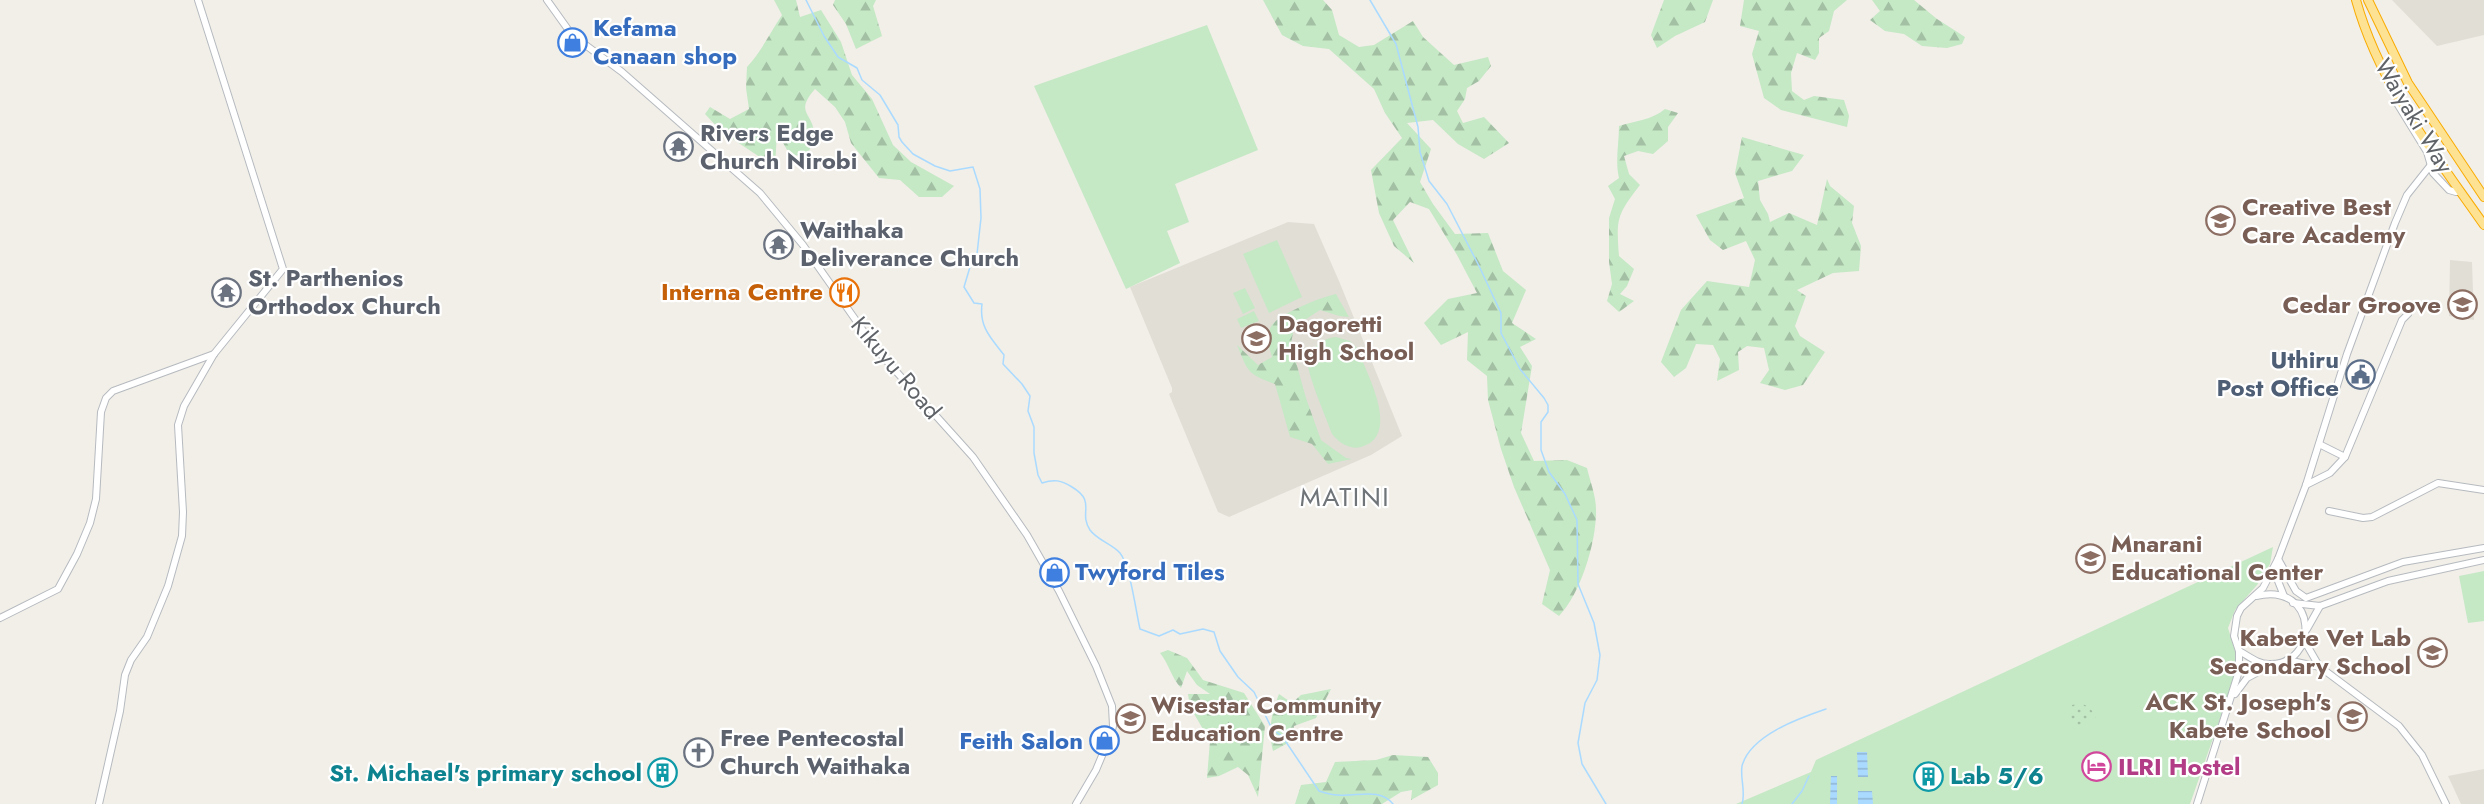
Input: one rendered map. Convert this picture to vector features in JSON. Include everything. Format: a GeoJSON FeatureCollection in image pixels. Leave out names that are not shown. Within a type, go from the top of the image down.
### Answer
{"type":"FeatureCollection","features":[{"type":"Feature","properties":{"kind":"highway","name":"Waiyaki Way"},"geometry":{"type":"LineString","coordinates":[[2356,0],[2371,44],[2394,89],[2484,225]]}},
{"type":"Feature","properties":{"kind":"highway","name":"Waiyaki Way"},"geometry":{"type":"LineString","coordinates":[[2368,0],[2408,83],[2484,197]]}},
{"type":"Feature","properties":{"kind":"main road"},"geometry":{"type":"LineString","coordinates":[[99,804],[120,711],[125,675],[131,660],[147,637],[168,586],[182,536],[183,512],[178,426],[184,406],[214,354],[283,269],[198,0]]}},
{"type":"Feature","properties":{"kind":"main road","name":"Kikuyu Road"},"geometry":{"type":"LineString","coordinates":[[547,0],[572,35],[622,72],[760,193],[803,245],[876,349],[973,457],[1028,535],[1096,666],[1112,706],[1113,726],[1105,750],[1076,804]]}},
{"type":"Feature","properties":{"kind":"main road"},"geometry":{"type":"LineString","coordinates":[[2371,44],[2390,91],[2427,152],[2435,177],[2449,190],[2456,192],[2460,190]]}},
{"type":"Feature","properties":{"kind":"main road"},"geometry":{"type":"LineString","coordinates":[[2197,804],[2240,671],[2240,651],[2234,636],[2237,616],[2241,609],[2256,596],[2270,576],[2279,557],[2306,485],[2350,345],[2395,223],[2407,195],[2430,166]]}},
{"type":"Feature","properties":{"kind":"main road"},"geometry":{"type":"LineString","coordinates":[[2306,485],[2330,473],[2345,457],[2402,320],[2408,314]]}},
{"type":"Feature","properties":{"kind":"main road"},"geometry":{"type":"LineString","coordinates":[[0,618],[58,589],[82,544],[96,499],[101,412],[106,398],[112,391],[214,354]]}},
{"type":"Feature","properties":{"kind":"main road"},"geometry":{"type":"LineString","coordinates":[[2319,444],[2345,457]]}},
{"type":"Feature","properties":{"kind":"main road"},"geometry":{"type":"LineString","coordinates":[[2329,512],[2363,519],[2372,517],[2438,483],[2484,490]]}},
{"type":"Feature","properties":{"kind":"main road"},"geometry":{"type":"LineString","coordinates":[[2279,557],[2296,591],[2306,598],[2403,562],[2484,548]]}},
{"type":"Feature","properties":{"kind":"main road"},"geometry":{"type":"LineString","coordinates":[[2279,557],[2278,581],[2284,596]]}},
{"type":"Feature","properties":{"kind":"main road"},"geometry":{"type":"LineString","coordinates":[[2293,603],[2320,606],[2388,581],[2484,560]]}},
{"type":"Feature","properties":{"kind":"main road"},"geometry":{"type":"LineString","coordinates":[[2384,569],[2388,581]]}},
{"type":"Feature","properties":{"kind":"main road"},"geometry":{"type":"LineString","coordinates":[[2256,596],[2268,593],[2284,596],[2302,615],[2307,629]]}},
{"type":"Feature","properties":{"kind":"main road"},"geometry":{"type":"LineString","coordinates":[[2226,712],[2247,678],[2271,664],[2287,660],[2296,653],[2304,640],[2311,618],[2320,606]]}},
{"type":"Feature","properties":{"kind":"main road"},"geometry":{"type":"LineString","coordinates":[[2304,640],[2320,667],[2382,712],[2411,739],[2422,755],[2446,804]]}},
{"type":"Feature","properties":{"kind":"main road"},"geometry":{"type":"LineString","coordinates":[[2240,651],[2258,662],[2271,664]]}},
{"type":"Feature","properties":{"kind":"main road"},"geometry":{"type":"LineString","coordinates":[[2287,660],[2320,667]]}},
{"type":"Feature","properties":{"kind":"shaded area"},"geometry":{"type":"Polygon","coordinates":[[[2392,0],[2484,0],[2484,35],[2437,46],[2392,0]]]}},
{"type":"Feature","properties":{"kind":"shaded area","name":"Dagoretti High School"},"geometry":{"type":"Polygon","coordinates":[[[1288,222],[1314,224],[1402,436],[1371,455],[1229,517],[1218,512],[1169,394],[1172,388],[1130,287],[1288,222]]]}},
{"type":"Feature","properties":{"kind":"shaded area"},"geometry":{"type":"Polygon","coordinates":[[[2450,260],[2472,262],[2474,320],[2449,316],[2450,260]]]}},
{"type":"Feature","properties":{"kind":"shaded area"},"geometry":{"type":"Polygon","coordinates":[[[2484,769],[2484,804],[2461,804],[2448,776],[2484,769]]]}},
{"type":"Feature","properties":{"kind":"green space"},"geometry":{"type":"Polygon","coordinates":[[[774,0],[796,0],[800,17],[821,10],[841,42],[852,75],[872,99],[893,145],[911,162],[954,186],[942,197],[919,197],[900,180],[879,178],[851,143],[845,122],[835,107],[815,89],[805,108],[814,133],[809,152],[791,157],[777,132],[775,167],[722,132],[705,114],[710,107],[730,119],[749,109],[746,88],[747,67],[782,15],[774,0]]]}},
{"type":"Feature","properties":{"kind":"green space"},"geometry":{"type":"Polygon","coordinates":[[[835,0],[876,0],[873,6],[882,36],[856,49],[846,24],[833,5],[835,0]]]}},
{"type":"Feature","properties":{"kind":"green space"},"geometry":{"type":"Polygon","coordinates":[[[1263,0],[1323,0],[1332,10],[1339,35],[1359,47],[1374,45],[1413,21],[1423,37],[1454,65],[1488,57],[1491,66],[1479,81],[1467,88],[1465,99],[1457,111],[1463,123],[1484,117],[1509,143],[1484,159],[1458,144],[1433,120],[1407,123],[1431,149],[1420,182],[1433,204],[1455,234],[1488,233],[1503,271],[1526,290],[1512,323],[1536,339],[1520,347],[1532,366],[1521,433],[1534,461],[1567,460],[1587,468],[1596,504],[1594,536],[1581,581],[1559,616],[1542,604],[1550,570],[1514,487],[1501,449],[1488,400],[1487,376],[1467,360],[1468,332],[1441,345],[1424,323],[1448,299],[1477,293],[1429,209],[1410,202],[1393,220],[1414,263],[1394,246],[1379,213],[1371,170],[1402,138],[1385,113],[1374,89],[1329,49],[1303,46],[1282,35],[1263,0]]]}},
{"type":"Feature","properties":{"kind":"green space"},"geometry":{"type":"Polygon","coordinates":[[[1664,0],[1713,0],[1705,22],[1675,36],[1657,48],[1651,35],[1664,0]]]}},
{"type":"Feature","properties":{"kind":"green space"},"geometry":{"type":"Polygon","coordinates":[[[1744,0],[1847,0],[1834,11],[1829,31],[1819,38],[1819,53],[1815,60],[1797,53],[1791,73],[1792,91],[1804,100],[1814,96],[1844,100],[1849,116],[1847,127],[1781,110],[1764,98],[1752,54],[1759,31],[1740,26],[1744,0]]]}},
{"type":"Feature","properties":{"kind":"green space"},"geometry":{"type":"Polygon","coordinates":[[[1872,0],[1914,0],[1937,19],[1965,37],[1962,44],[1947,48],[1922,46],[1904,34],[1885,31],[1870,20],[1880,11],[1872,0]]]}},
{"type":"Feature","properties":{"kind":"green space"},"geometry":{"type":"Polygon","coordinates":[[[1207,25],[1258,150],[1175,184],[1189,222],[1167,231],[1180,263],[1126,289],[1034,86],[1207,25]]]}},
{"type":"Feature","properties":{"kind":"green space"},"geometry":{"type":"Polygon","coordinates":[[[1665,109],[1678,113],[1668,127],[1668,141],[1653,154],[1638,151],[1624,156],[1629,174],[1640,185],[1622,211],[1618,225],[1619,256],[1634,269],[1627,286],[1620,294],[1634,301],[1619,312],[1607,301],[1612,284],[1609,262],[1609,218],[1615,199],[1608,186],[1619,178],[1617,159],[1619,126],[1649,118],[1665,109]]]}},
{"type":"Feature","properties":{"kind":"green space"},"geometry":{"type":"Polygon","coordinates":[[[1742,137],[1804,155],[1792,171],[1758,181],[1760,200],[1770,222],[1789,213],[1817,225],[1827,179],[1830,186],[1854,206],[1852,223],[1861,246],[1859,271],[1833,273],[1797,290],[1806,296],[1795,326],[1800,336],[1825,352],[1803,385],[1785,390],[1760,383],[1769,370],[1764,348],[1747,346],[1738,352],[1739,370],[1717,381],[1720,359],[1713,345],[1696,344],[1686,368],[1674,377],[1661,362],[1681,310],[1707,281],[1749,287],[1755,260],[1746,241],[1723,250],[1710,240],[1696,215],[1744,198],[1735,173],[1742,137]]]}},
{"type":"Feature","properties":{"kind":"green space"},"geometry":{"type":"Polygon","coordinates":[[[1277,240],[1302,297],[1269,313],[1243,254],[1277,240]]]}},
{"type":"Feature","properties":{"kind":"green space"},"geometry":{"type":"Polygon","coordinates":[[[1245,288],[1255,308],[1243,314],[1233,293],[1245,288]]]}},
{"type":"Feature","properties":{"kind":"green space"},"geometry":{"type":"Polygon","coordinates":[[[1336,294],[1349,317],[1320,310],[1294,327],[1291,344],[1321,440],[1346,458],[1352,459],[1328,464],[1312,444],[1290,437],[1275,384],[1250,371],[1237,345],[1258,365],[1272,357],[1268,341],[1269,333],[1277,320],[1302,306],[1336,294]]]}},
{"type":"Feature","properties":{"kind":"green space"},"geometry":{"type":"Polygon","coordinates":[[[1254,311],[1259,321],[1241,328],[1237,319],[1254,311]]]}},
{"type":"Feature","properties":{"kind":"green space"},"geometry":{"type":"Polygon","coordinates":[[[1336,337],[1350,341],[1357,348],[1378,403],[1379,431],[1373,441],[1361,447],[1353,448],[1345,445],[1332,434],[1309,370],[1308,364],[1313,349],[1321,342],[1336,337]]]}},
{"type":"Feature","properties":{"kind":"green space"},"geometry":{"type":"Polygon","coordinates":[[[2273,547],[2270,564],[2257,585],[2235,610],[2228,628],[2237,657],[2236,673],[2190,804],[1736,804],[1811,772],[1816,760],[2273,547]]]}},
{"type":"Feature","properties":{"kind":"green space"},"geometry":{"type":"Polygon","coordinates":[[[2484,571],[2484,621],[2468,623],[2459,576],[2484,571]]]}},
{"type":"Feature","properties":{"kind":"green space"},"geometry":{"type":"Polygon","coordinates":[[[1168,650],[1187,658],[1203,680],[1244,693],[1265,726],[1258,797],[1248,775],[1238,767],[1219,776],[1207,778],[1210,741],[1190,707],[1188,694],[1210,694],[1197,685],[1187,671],[1181,688],[1160,653],[1168,650]]]}},
{"type":"Feature","properties":{"kind":"green space"},"geometry":{"type":"Polygon","coordinates":[[[1331,689],[1316,718],[1294,726],[1292,741],[1273,751],[1271,722],[1279,694],[1292,703],[1301,695],[1331,689]]]}},
{"type":"Feature","properties":{"kind":"green space"},"geometry":{"type":"Polygon","coordinates":[[[2072,705],[2089,707],[2096,718],[2076,730],[2067,719],[2072,705]]]}},
{"type":"Feature","properties":{"kind":"green space"},"geometry":{"type":"Polygon","coordinates":[[[1393,755],[1428,757],[1438,773],[1438,785],[1411,800],[1412,790],[1401,792],[1382,804],[1295,804],[1301,785],[1326,782],[1335,762],[1376,760],[1393,755]]]}},
{"type":"Feature","properties":{"kind":"water"},"geometry":{"type":"Polygon","coordinates":[[[1857,752],[1867,752],[1868,777],[1858,777],[1857,752]]]}},
{"type":"Feature","properties":{"kind":"water"},"geometry":{"type":"Polygon","coordinates":[[[1831,776],[1837,776],[1837,804],[1830,804],[1831,776]]]}},
{"type":"Feature","properties":{"kind":"water"},"geometry":{"type":"Polygon","coordinates":[[[1858,791],[1872,791],[1873,804],[1858,804],[1858,791]]]}},
{"type":"Feature","properties":{"kind":"waterway"},"geometry":{"type":"LineString","coordinates":[[806,0],[824,36],[838,57],[857,68],[862,80],[880,95],[898,125],[899,137],[913,154],[950,171],[973,167],[980,189],[981,218],[977,254],[964,287],[974,303],[982,304],[984,326],[1004,355],[1003,364],[1030,396],[1028,411],[1034,427],[1034,453],[1038,475],[1042,483],[1061,482],[1072,487],[1084,498],[1087,524],[1090,530],[1117,550],[1124,559],[1140,629],[1159,636],[1173,630],[1180,634],[1203,629],[1214,632],[1220,651],[1238,677],[1254,692],[1272,729],[1282,736],[1319,791],[1336,795],[1375,794],[1388,799],[1393,804]]}},
{"type":"Feature","properties":{"kind":"waterway"},"geometry":{"type":"LineString","coordinates":[[1370,0],[1396,44],[1418,127],[1420,152],[1429,181],[1447,204],[1479,266],[1501,313],[1501,333],[1520,369],[1548,405],[1548,412],[1541,422],[1541,450],[1549,472],[1565,494],[1577,520],[1578,584],[1594,623],[1600,655],[1597,680],[1585,703],[1578,743],[1582,764],[1606,804]]}},
{"type":"Feature","properties":{"kind":"waterway"},"geometry":{"type":"LineString","coordinates":[[1742,804],[1742,766],[1755,745],[1777,729],[1826,709]]}},
{"type":"Feature","properties":{"kind":"waterway"},"geometry":{"type":"LineString","coordinates":[[1792,804],[1802,791],[1809,776]]}},
{"type":"Feature","properties":{"kind":"place","name":"Kefama Canaan shop"},"geometry":{"type":"Point","coordinates":[572,42]}},
{"type":"Feature","properties":{"kind":"place","name":"Rivers Edge Church Nirobi"},"geometry":{"type":"Point","coordinates":[679,147]}},
{"type":"Feature","properties":{"kind":"place","name":"Creative Best Care Academy"},"geometry":{"type":"Point","coordinates":[2221,221]}},
{"type":"Feature","properties":{"kind":"place","name":"Waithaka Deliverance Church"},"geometry":{"type":"Point","coordinates":[779,244]}},
{"type":"Feature","properties":{"kind":"place","name":"St. Parthenios Orthodox Church"},"geometry":{"type":"Point","coordinates":[227,292]}},
{"type":"Feature","properties":{"kind":"place","name":"Interna Centre"},"geometry":{"type":"Point","coordinates":[844,292]}},
{"type":"Feature","properties":{"kind":"place","name":"Cedar Groove"},"geometry":{"type":"Point","coordinates":[2462,305]}},
{"type":"Feature","properties":{"kind":"place","name":"Dagoretti High School"},"geometry":{"type":"Point","coordinates":[1257,338]}},
{"type":"Feature","properties":{"kind":"place","name":"Uthiru Post Office"},"geometry":{"type":"Point","coordinates":[2360,374]}},
{"type":"Feature","properties":{"kind":"place","name":"Mnarani Educational Center"},"geometry":{"type":"Point","coordinates":[2090,558]}},
{"type":"Feature","properties":{"kind":"place","name":"Twyford Tiles"},"geometry":{"type":"Point","coordinates":[1054,572]}},
{"type":"Feature","properties":{"kind":"place","name":"Kabete Vet Lab Secondary School"},"geometry":{"type":"Point","coordinates":[2432,652]}},
{"type":"Feature","properties":{"kind":"place","name":"ACK St. Joseph's Kabete School"},"geometry":{"type":"Point","coordinates":[2352,716]}},
{"type":"Feature","properties":{"kind":"place","name":"Wisestar Community Education Centre"},"geometry":{"type":"Point","coordinates":[1130,719]}},
{"type":"Feature","properties":{"kind":"place","name":"Feith Salon"},"geometry":{"type":"Point","coordinates":[1104,741]}},
{"type":"Feature","properties":{"kind":"place","name":"Free Pentecostal Church Waithaka"},"geometry":{"type":"Point","coordinates":[699,752]}},
{"type":"Feature","properties":{"kind":"place","name":"ILRI Hostel"},"geometry":{"type":"Point","coordinates":[2097,767]}},
{"type":"Feature","properties":{"kind":"place","name":"St. Michael's primary school"},"geometry":{"type":"Point","coordinates":[663,773]}},
{"type":"Feature","properties":{"kind":"place","name":"Lab 5/6"},"geometry":{"type":"Point","coordinates":[1929,776]}},
{"type":"Feature","properties":{"kind":"district","name":"MATINI"},"geometry":{"type":"Point","coordinates":[1345,497]}}]}
